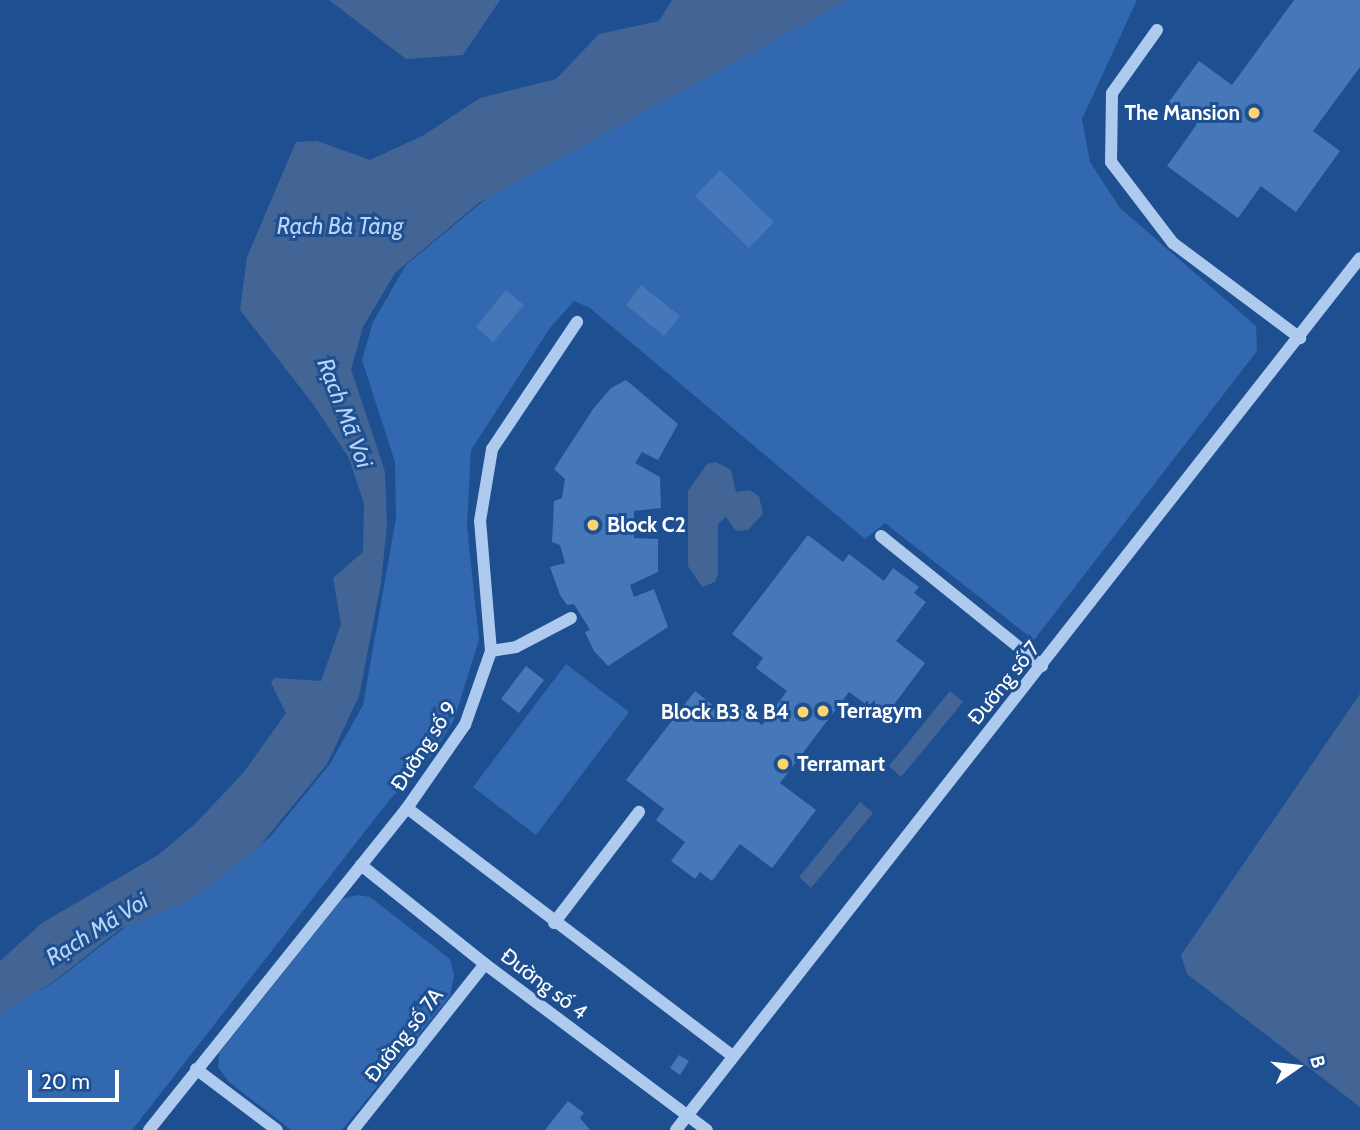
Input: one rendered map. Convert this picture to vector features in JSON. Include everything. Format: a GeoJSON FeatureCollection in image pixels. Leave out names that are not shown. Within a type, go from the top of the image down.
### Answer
{"type":"FeatureCollection","features":[{"type":"Feature","properties":{"kind":"street"},"geometry":{"type":"LineString","coordinates":[[1157,30],[1112,93],[1111,162],[1173,243],[1300,338]]}},
{"type":"Feature","properties":{"kind":"street","name":"Đường số 7"},"geometry":{"type":"LineString","coordinates":[[676,1130],[1300,338],[1360,258]]}},
{"type":"Feature","properties":{"kind":"street","name":"Đường số 9"},"geometry":{"type":"LineString","coordinates":[[149,1130],[407,808],[465,725],[491,651],[480,521],[492,449],[577,322]]}},
{"type":"Feature","properties":{"kind":"street"},"geometry":{"type":"LineString","coordinates":[[881,536],[1042,666]]}},
{"type":"Feature","properties":{"kind":"street"},"geometry":{"type":"LineString","coordinates":[[491,651],[516,648],[571,618]]}},
{"type":"Feature","properties":{"kind":"street"},"geometry":{"type":"LineString","coordinates":[[407,808],[554,923],[732,1056]]}},
{"type":"Feature","properties":{"kind":"street"},"geometry":{"type":"LineString","coordinates":[[554,923],[639,812]]}},
{"type":"Feature","properties":{"kind":"street","name":"Đường số 4"},"geometry":{"type":"LineString","coordinates":[[361,864],[485,964],[707,1130]]}},
{"type":"Feature","properties":{"kind":"street","name":"Đường số 7A"},"geometry":{"type":"LineString","coordinates":[[353,1130],[485,964]]}},
{"type":"Feature","properties":{"kind":"street"},"geometry":{"type":"LineString","coordinates":[[197,1069],[277,1130]]}},
{"type":"Feature","properties":{"kind":"shaded area"},"geometry":{"type":"Polygon","coordinates":[[[846,0],[1137,0],[1082,119],[1090,162],[1120,208],[1256,326],[1257,351],[1034,640],[885,523],[865,539],[590,308],[574,301],[550,328],[471,450],[467,526],[479,640],[454,720],[432,755],[391,798],[132,1130],[0,1130],[0,1011],[53,983],[128,925],[217,879],[270,837],[330,764],[363,705],[396,518],[395,462],[362,360],[373,322],[406,265],[493,193],[846,0]]]}},
{"type":"Feature","properties":{"kind":"shaded area"},"geometry":{"type":"Polygon","coordinates":[[[566,664],[629,712],[536,835],[473,787],[566,664]]]}},
{"type":"Feature","properties":{"kind":"shaded area"},"geometry":{"type":"Polygon","coordinates":[[[357,895],[370,897],[450,959],[454,975],[450,996],[342,1130],[291,1130],[229,1082],[218,1067],[219,1053],[342,899],[357,895]]]}},
{"type":"Feature","properties":{"kind":"water"},"geometry":{"type":"Polygon","coordinates":[[[329,0],[500,0],[463,55],[406,59],[329,0]]]}},
{"type":"Feature","properties":{"kind":"water","name":"Rạch Bà Tàng"},"geometry":{"type":"Polygon","coordinates":[[[672,0],[848,0],[480,202],[395,273],[363,327],[351,369],[385,472],[387,524],[381,583],[359,696],[327,764],[257,849],[189,901],[120,929],[53,982],[0,1013],[0,961],[42,923],[158,855],[195,824],[244,772],[286,713],[271,683],[274,678],[321,681],[341,624],[333,578],[363,552],[364,504],[349,458],[313,404],[240,310],[247,257],[296,142],[317,141],[370,160],[424,135],[480,98],[556,79],[599,34],[659,21],[672,0]]]}},
{"type":"Feature","properties":{"kind":"water"},"geometry":{"type":"Polygon","coordinates":[[[716,462],[731,470],[736,492],[749,490],[759,496],[763,514],[748,530],[736,531],[726,517],[718,524],[718,574],[715,582],[702,587],[688,566],[688,491],[707,464],[716,462]]]}},
{"type":"Feature","properties":{"kind":"water"},"geometry":{"type":"Polygon","coordinates":[[[950,691],[963,702],[901,777],[889,766],[950,691]]]}},
{"type":"Feature","properties":{"kind":"water"},"geometry":{"type":"Polygon","coordinates":[[[1360,694],[1360,1107],[1187,974],[1181,955],[1360,694]]]}},
{"type":"Feature","properties":{"kind":"water"},"geometry":{"type":"Polygon","coordinates":[[[860,802],[873,813],[811,888],[799,877],[860,802]]]}},
{"type":"Feature","properties":{"kind":"building","name":"The Mansion"},"geometry":{"type":"Polygon","coordinates":[[[1294,0],[1360,0],[1360,67],[1313,131],[1340,151],[1296,212],[1261,186],[1238,218],[1167,166],[1197,124],[1168,103],[1199,61],[1232,85],[1294,0]]]}},
{"type":"Feature","properties":{"kind":"building"},"geometry":{"type":"Polygon","coordinates":[[[720,170],[774,222],[749,248],[695,196],[720,170]]]}},
{"type":"Feature","properties":{"kind":"building"},"geometry":{"type":"Polygon","coordinates":[[[641,285],[680,316],[664,336],[626,305],[641,285]]]}},
{"type":"Feature","properties":{"kind":"building"},"geometry":{"type":"Polygon","coordinates":[[[506,290],[524,305],[493,342],[476,327],[506,290]]]}},
{"type":"Feature","properties":{"kind":"building","name":"Block C2"},"geometry":{"type":"Polygon","coordinates":[[[626,380],[678,424],[658,460],[642,452],[635,463],[660,477],[661,508],[634,511],[634,538],[658,539],[658,572],[630,585],[634,597],[654,589],[668,627],[608,666],[594,651],[585,632],[590,630],[574,604],[567,605],[560,595],[550,567],[565,563],[560,545],[552,542],[554,501],[562,498],[565,479],[554,469],[593,409],[611,388],[626,380]]]}},
{"type":"Feature","properties":{"kind":"building","name":"Block B3 & B4"},"geometry":{"type":"Polygon","coordinates":[[[808,535],[843,562],[849,554],[884,581],[893,568],[919,587],[914,593],[926,602],[896,641],[925,663],[884,718],[849,692],[780,783],[816,810],[772,868],[740,844],[712,881],[700,872],[695,879],[671,861],[685,842],[656,820],[664,809],[626,780],[695,691],[728,717],[737,706],[762,725],[787,691],[756,668],[763,658],[732,634],[808,535]]]}},
{"type":"Feature","properties":{"kind":"building"},"geometry":{"type":"Polygon","coordinates":[[[526,666],[544,680],[519,713],[501,699],[526,666]]]}},
{"type":"Feature","properties":{"kind":"building"},"geometry":{"type":"Polygon","coordinates":[[[679,1055],[689,1061],[680,1075],[670,1068],[679,1055]]]}},
{"type":"Feature","properties":{"kind":"building"},"geometry":{"type":"Polygon","coordinates":[[[568,1101],[584,1113],[580,1118],[590,1130],[545,1130],[568,1101]]]}},
{"type":"Feature","properties":{"kind":"place","name":"The Mansion"},"geometry":{"type":"Point","coordinates":[1254,113]}},
{"type":"Feature","properties":{"kind":"place","name":"Block C2"},"geometry":{"type":"Point","coordinates":[593,525]}},
{"type":"Feature","properties":{"kind":"place","name":"Terragym"},"geometry":{"type":"Point","coordinates":[823,711]}},
{"type":"Feature","properties":{"kind":"place","name":"Block B3 & B4"},"geometry":{"type":"Point","coordinates":[803,712]}},
{"type":"Feature","properties":{"kind":"place","name":"Terramart"},"geometry":{"type":"Point","coordinates":[783,764]}},
{"type":"Feature","properties":{"kind":"water label","name":"Rạch Mã Voi"},"geometry":{"type":"Point","coordinates":[345,413]}},
{"type":"Feature","properties":{"kind":"water label","name":"Rạch Mã Voi"},"geometry":{"type":"Point","coordinates":[97,929]}}]}
